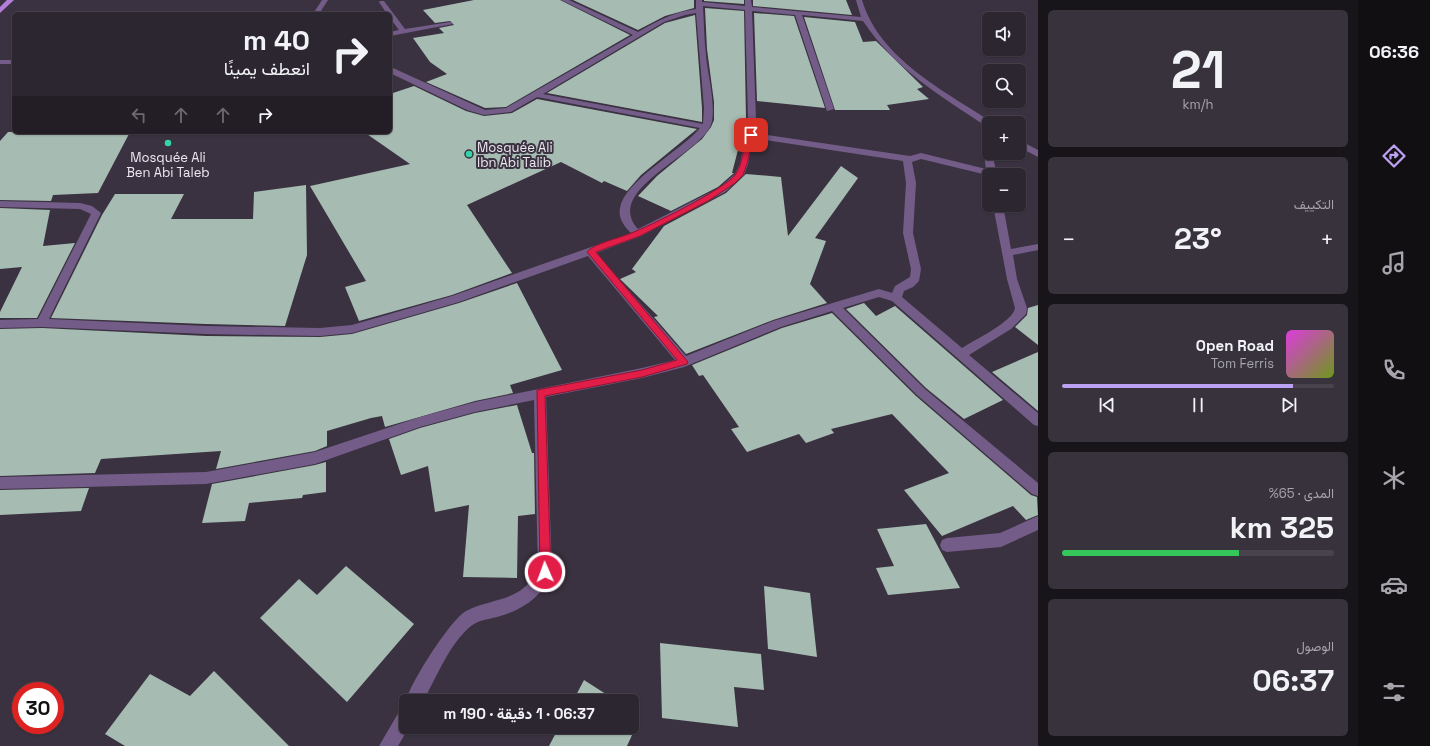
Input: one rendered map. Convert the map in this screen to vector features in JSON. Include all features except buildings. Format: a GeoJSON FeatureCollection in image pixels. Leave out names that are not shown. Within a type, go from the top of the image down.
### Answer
{"type":"FeatureCollection","features":[{"type":"Feature","properties":{"kind":"main road"},"geometry":{"type":"LineString","coordinates":[[0,11],[11,0]]}},
{"type":"Feature","properties":{"kind":"street"},"geometry":{"type":"LineString","coordinates":[[317,12],[324,0]]}},
{"type":"Feature","properties":{"kind":"street"},"geometry":{"type":"LineString","coordinates":[[564,0],[639,35]]}},
{"type":"Feature","properties":{"kind":"street"},"geometry":{"type":"LineString","coordinates":[[859,0],[866,19],[896,57],[918,76],[982,119]]}},
{"type":"Feature","properties":{"kind":"street"},"geometry":{"type":"LineString","coordinates":[[382,2],[389,12]]}},
{"type":"Feature","properties":{"kind":"street"},"geometry":{"type":"LineString","coordinates":[[637,234],[625,220],[624,208],[628,200],[645,179],[686,147],[706,127],[708,115],[700,5]]}},
{"type":"Feature","properties":{"kind":"street"},"geometry":{"type":"LineString","coordinates":[[392,71],[470,108],[484,113],[508,110],[639,35],[674,16],[700,5],[748,5],[798,14],[866,19]]}},
{"type":"Feature","properties":{"kind":"street"},"geometry":{"type":"LineString","coordinates":[[0,324],[42,323],[206,330],[320,332],[340,330],[380,322],[455,299],[637,234],[711,196],[733,182],[739,175],[744,164],[751,135],[752,106],[748,5]]}},
{"type":"Feature","properties":{"kind":"street"},"geometry":{"type":"LineString","coordinates":[[798,14],[830,109]]}},
{"type":"Feature","properties":{"kind":"street"},"geometry":{"type":"LineString","coordinates":[[392,16],[403,31]]}},
{"type":"Feature","properties":{"kind":"street"},"geometry":{"type":"LineString","coordinates":[[392,34],[450,24]]}},
{"type":"Feature","properties":{"kind":"street"},"geometry":{"type":"LineString","coordinates":[[0,62],[12,62]]}},
{"type":"Feature","properties":{"kind":"street"},"geometry":{"type":"LineString","coordinates":[[536,95],[706,127]]}},
{"type":"Feature","properties":{"kind":"street"},"geometry":{"type":"LineString","coordinates":[[751,135],[910,159],[921,156],[982,171]]}},
{"type":"Feature","properties":{"kind":"street"},"geometry":{"type":"LineString","coordinates":[[1026,147],[1038,154]]}},
{"type":"Feature","properties":{"kind":"street"},"geometry":{"type":"LineString","coordinates":[[896,298],[899,288],[909,284],[915,278],[916,269],[908,233],[911,183],[907,162],[910,159]]}},
{"type":"Feature","properties":{"kind":"street"},"geometry":{"type":"LineString","coordinates":[[0,204],[80,206],[89,208],[96,213],[42,323]]}},
{"type":"Feature","properties":{"kind":"street"},"geometry":{"type":"LineString","coordinates":[[960,354],[1007,326],[1020,314],[1021,308],[1012,279],[999,212]]}},
{"type":"Feature","properties":{"kind":"street"},"geometry":{"type":"LineString","coordinates":[[1007,253],[1038,247]]}},
{"type":"Feature","properties":{"kind":"street"},"geometry":{"type":"LineString","coordinates":[[590,252],[684,362]]}},
{"type":"Feature","properties":{"kind":"street"},"geometry":{"type":"LineString","coordinates":[[0,483],[174,480],[206,478],[230,475],[315,458],[420,422],[540,393],[642,373],[684,362],[777,324],[879,294],[896,298],[1038,421]]}},
{"type":"Feature","properties":{"kind":"street"},"geometry":{"type":"LineString","coordinates":[[835,307],[921,392],[992,454],[1037,490]]}},
{"type":"Feature","properties":{"kind":"street"},"geometry":{"type":"LineString","coordinates":[[418,694],[450,640],[465,620],[478,614],[508,606],[526,598],[538,586],[545,572],[540,393]]}},
{"type":"Feature","properties":{"kind":"street"},"geometry":{"type":"LineString","coordinates":[[947,545],[1001,540],[1038,523]]}},
{"type":"Feature","properties":{"kind":"street"},"geometry":{"type":"LineString","coordinates":[[388,746],[399,728]]}},
{"type":"Feature","properties":{"kind":"place","name":"Mosquée Ali Ben Abi Taleb"},"geometry":{"type":"Point","coordinates":[168,143]}},
{"type":"Feature","properties":{"kind":"place","name":"Mosquée Ali Ibn Abi Talib"},"geometry":{"type":"Point","coordinates":[469,154]}},
{"type":"Feature","properties":{"kind":"route"},"geometry":{"type":"LineString","coordinates":[[545,572],[540,393],[642,373],[684,362],[590,252],[637,234],[722,190],[733,182],[739,175],[744,164],[751,135]]}}]}
